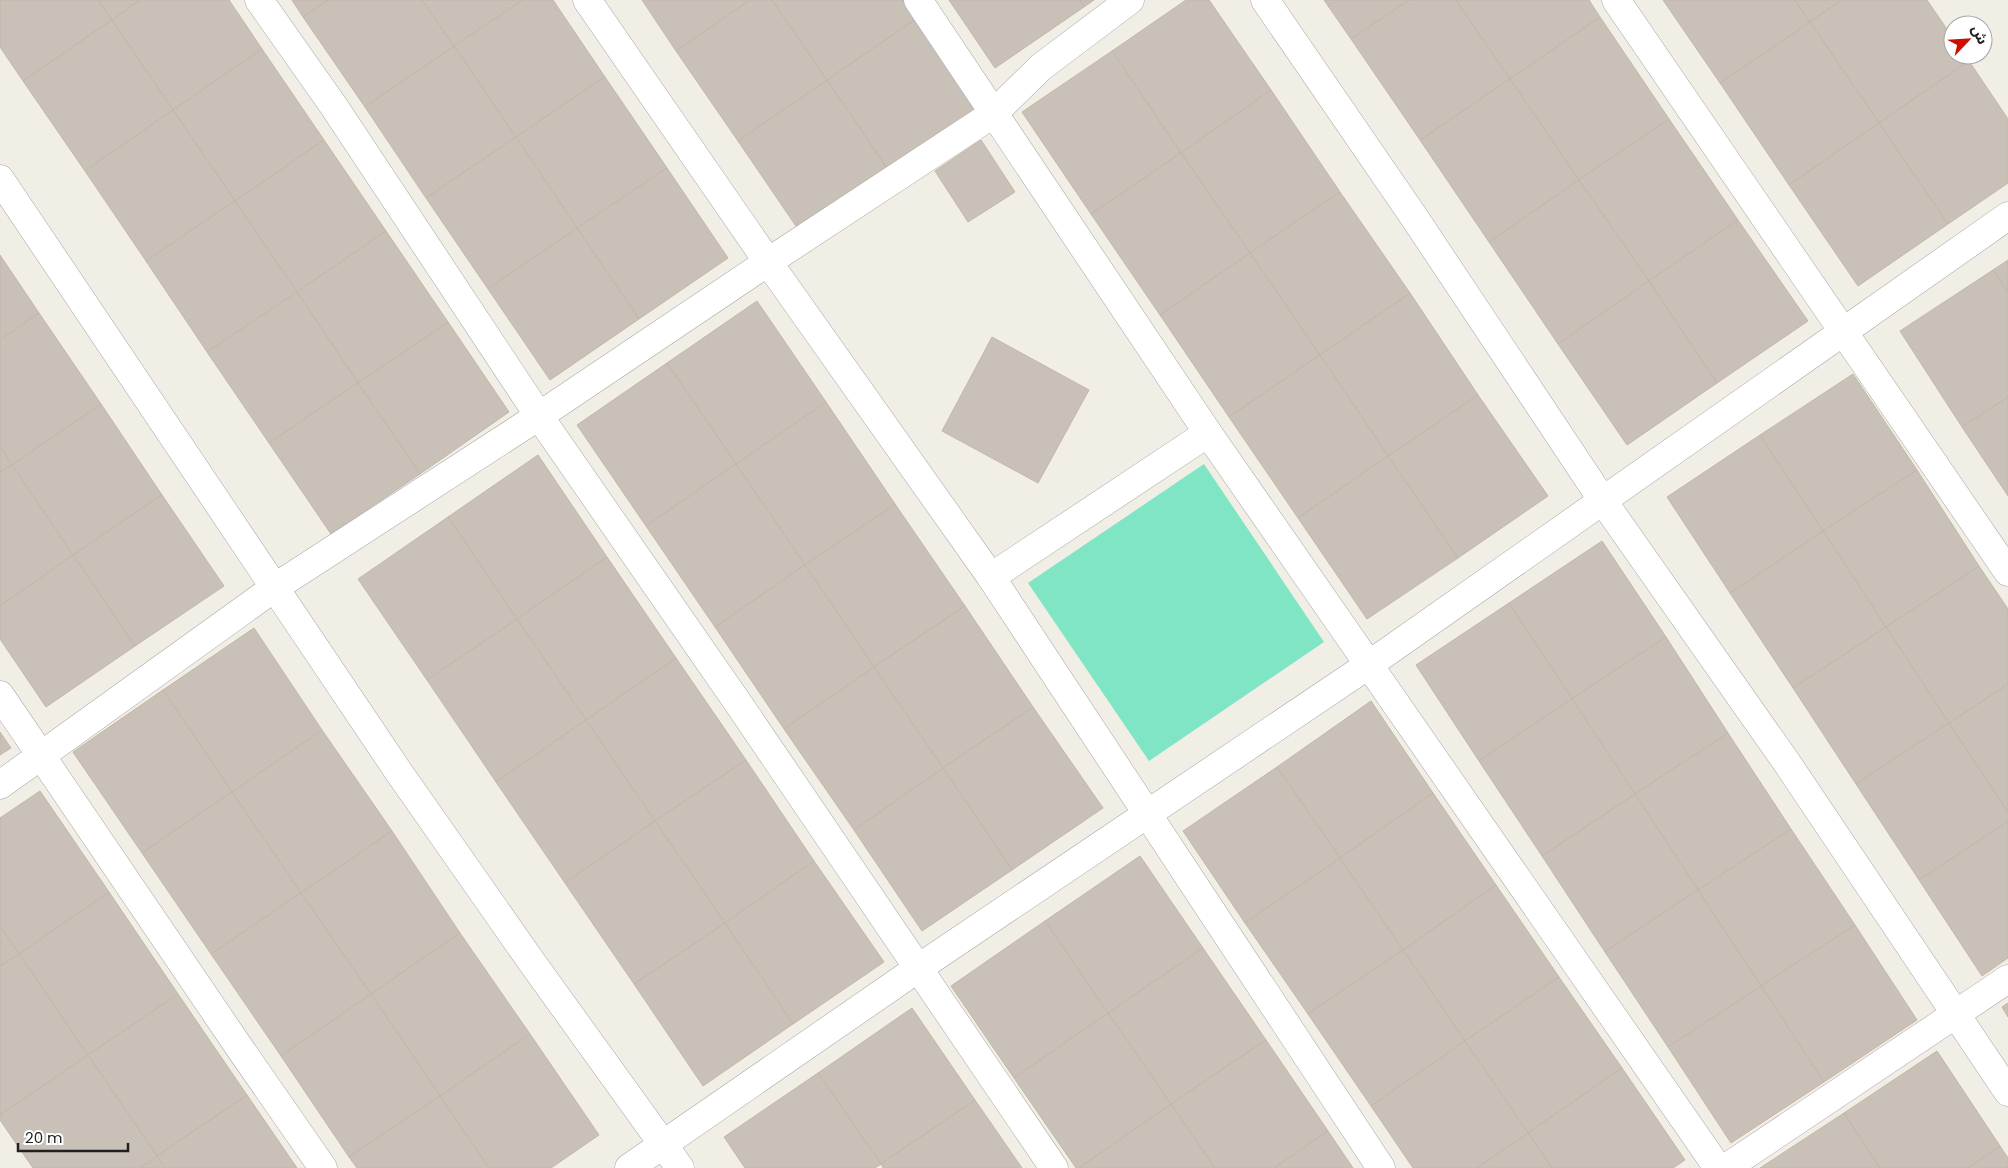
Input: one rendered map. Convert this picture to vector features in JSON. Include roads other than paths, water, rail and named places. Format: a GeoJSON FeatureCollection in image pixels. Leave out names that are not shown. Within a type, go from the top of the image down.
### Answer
{"type":"FeatureCollection","features":[{"type":"Feature","properties":{"kind":"street"},"geometry":{"type":"LineString","coordinates":[[259,0],[334,108],[539,416],[738,702],[1054,1168]]}},
{"type":"Feature","properties":{"kind":"street"},"geometry":{"type":"LineString","coordinates":[[587,0],[768,262],[991,577],[1381,1168]]}},
{"type":"Feature","properties":{"kind":"street"},"geometry":{"type":"LineString","coordinates":[[918,0],[1208,433],[1718,1168]]}},
{"type":"Feature","properties":{"kind":"street"},"geometry":{"type":"LineString","coordinates":[[0,785],[274,588],[539,416],[993,114],[1041,68],[1130,0]]}},
{"type":"Feature","properties":{"kind":"street"},"geometry":{"type":"LineString","coordinates":[[1265,0],[1419,225],[1603,501],[1786,763],[2008,1092]]}},
{"type":"Feature","properties":{"kind":"street"},"geometry":{"type":"LineString","coordinates":[[1616,0],[2008,572]]}},
{"type":"Feature","properties":{"kind":"street"},"geometry":{"type":"LineString","coordinates":[[0,179],[398,771],[680,1168]]}},
{"type":"Feature","properties":{"kind":"street"},"geometry":{"type":"LineString","coordinates":[[629,1168],[918,969],[1370,664],[2008,216]]}},
{"type":"Feature","properties":{"kind":"street"},"geometry":{"type":"LineString","coordinates":[[991,577],[1208,433]]}},
{"type":"Feature","properties":{"kind":"street"},"geometry":{"type":"LineString","coordinates":[[0,695],[324,1168]]}},
{"type":"Feature","properties":{"kind":"street"},"geometry":{"type":"LineString","coordinates":[[1726,1168],[2008,979]]}}]}
